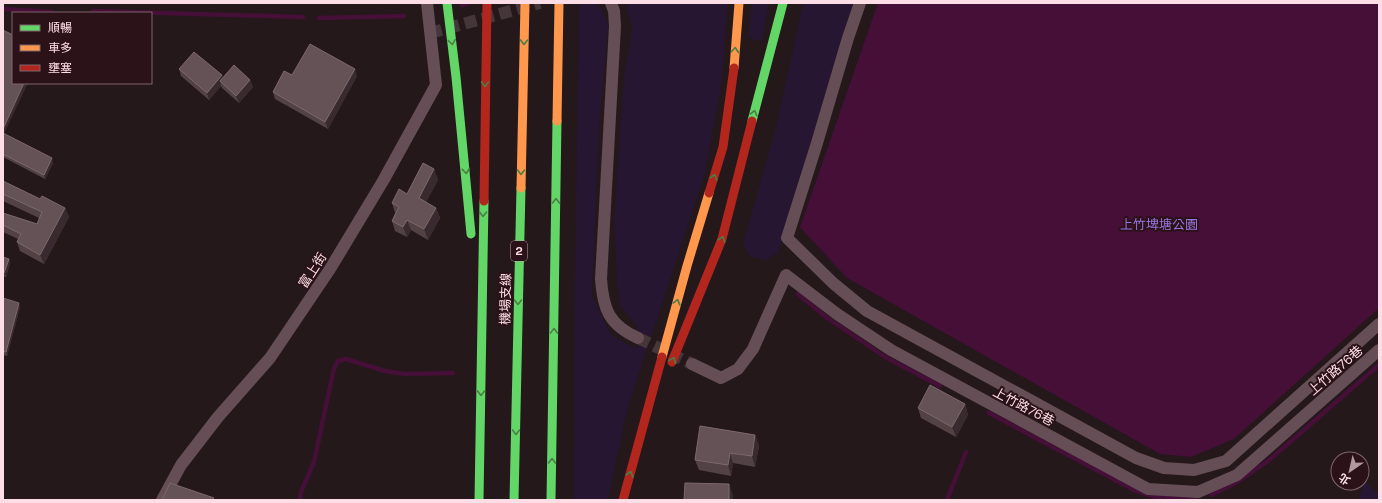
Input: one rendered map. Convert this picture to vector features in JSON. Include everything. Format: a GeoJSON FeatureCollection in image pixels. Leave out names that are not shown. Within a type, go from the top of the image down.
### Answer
{"type":"FeatureCollection","features":[{"type":"Feature","properties":{"kind":"highway"},"geometry":{"type":"LineString","coordinates":[[447,3],[456,77],[472,247]]}},
{"type":"Feature","properties":{"kind":"highway"},"geometry":{"type":"LineString","coordinates":[[479,500],[487,3]]}},
{"type":"Feature","properties":{"kind":"highway","name":"機場支線"},"geometry":{"type":"LineString","coordinates":[[514,500],[525,3]]}},
{"type":"Feature","properties":{"kind":"highway"},"geometry":{"type":"LineString","coordinates":[[551,500],[558,3]]}},
{"type":"Feature","properties":{"kind":"highway"},"geometry":{"type":"LineString","coordinates":[[623,500],[687,266],[723,147],[733,77],[739,3]]}},
{"type":"Feature","properties":{"kind":"highway"},"geometry":{"type":"LineString","coordinates":[[670,369],[722,239],[783,3]]}},
{"type":"Feature","properties":{"kind":"highway"},"geometry":{"type":"LineString","coordinates":[[474,262],[481,354]]}},
{"type":"Feature","properties":{"kind":"highway"},"geometry":{"type":"LineString","coordinates":[[638,448],[664,383]]}},
{"type":"Feature","properties":{"kind":"street","name":"富上街"},"geometry":{"type":"LineString","coordinates":[[162,500],[181,465],[218,417],[270,358],[330,269],[383,181],[436,85],[427,3]]}},
{"type":"Feature","properties":{"kind":"street"},"geometry":{"type":"LineString","coordinates":[[611,3],[614,11],[615,26],[601,279],[602,292],[608,313],[614,322],[620,329],[638,338]]}},
{"type":"Feature","properties":{"kind":"street"},"geometry":{"type":"LineString","coordinates":[[860,3],[786,238],[833,283],[867,311],[1136,458],[1164,468],[1194,470],[1226,461],[1379,324]]}},
{"type":"Feature","properties":{"kind":"street","name":"上竹路76巷"},"geometry":{"type":"LineString","coordinates":[[692,364],[721,378],[738,369],[753,349],[786,275],[836,314],[891,350],[1148,489],[1198,492],[1237,475],[1379,350]]}},
{"type":"Feature","properties":{"kind":"shaded area"},"geometry":{"type":"Polygon","coordinates":[[[579,3],[595,3],[601,8],[608,25],[599,127],[592,296],[611,335],[631,346],[638,348],[641,334],[636,325],[620,305],[617,281],[614,222],[624,77],[632,29],[626,3],[727,3],[722,80],[705,173],[627,410],[608,500],[574,500],[575,277],[579,3]]]}},
{"type":"Feature","properties":{"kind":"shaded area"},"geometry":{"type":"Polygon","coordinates":[[[752,3],[769,3],[762,41],[748,38],[752,3]]]}},
{"type":"Feature","properties":{"kind":"shaded area"},"geometry":{"type":"Polygon","coordinates":[[[803,3],[855,3],[778,252],[767,260],[750,257],[743,244],[776,127],[803,3]]]}},
{"type":"Feature","properties":{"kind":"shaded area","name":"上竹埤塘公園"},"geometry":{"type":"Polygon","coordinates":[[[878,3],[1379,3],[1379,308],[1234,439],[1191,457],[1160,454],[847,278],[800,227],[878,3]]]}},
{"type":"Feature","properties":{"kind":"shaded area"},"geometry":{"type":"Polygon","coordinates":[[[1370,486],[1379,495],[1379,500],[1360,500],[1359,497],[1361,491],[1370,491],[1370,486]]]}},
{"type":"Feature","properties":{"kind":"building"},"geometry":{"type":"Polygon","coordinates":[[[3,30],[12,34],[12,84],[24,84],[3,129],[3,30]]]}},
{"type":"Feature","properties":{"kind":"building"},"geometry":{"type":"Polygon","coordinates":[[[310,44],[355,69],[325,122],[273,92],[284,71],[292,75],[310,44]]]}},
{"type":"Feature","properties":{"kind":"building"},"geometry":{"type":"Polygon","coordinates":[[[194,52],[222,75],[207,93],[179,69],[194,52]]]}},
{"type":"Feature","properties":{"kind":"building"},"geometry":{"type":"Polygon","coordinates":[[[234,65],[250,80],[236,96],[220,81],[234,65]]]}},
{"type":"Feature","properties":{"kind":"building"},"geometry":{"type":"Polygon","coordinates":[[[3,133],[52,158],[44,175],[3,154],[3,133]]]}},
{"type":"Feature","properties":{"kind":"building"},"geometry":{"type":"Polygon","coordinates":[[[423,163],[434,169],[419,198],[436,208],[424,229],[407,220],[403,227],[392,221],[399,207],[392,203],[399,189],[407,194],[423,163]]]}},
{"type":"Feature","properties":{"kind":"building"},"geometry":{"type":"Polygon","coordinates":[[[3,181],[40,199],[42,196],[65,208],[40,255],[17,242],[21,234],[3,225],[3,213],[37,224],[42,212],[3,194],[3,181]]]}},
{"type":"Feature","properties":{"kind":"building"},"geometry":{"type":"Polygon","coordinates":[[[3,257],[9,259],[4,273],[3,272],[3,257]]]}},
{"type":"Feature","properties":{"kind":"building"},"geometry":{"type":"Polygon","coordinates":[[[3,298],[19,303],[6,352],[3,351],[3,298]]]}},
{"type":"Feature","properties":{"kind":"building"},"geometry":{"type":"Polygon","coordinates":[[[930,385],[965,404],[952,427],[918,408],[930,385]]]}},
{"type":"Feature","properties":{"kind":"building"},"geometry":{"type":"Polygon","coordinates":[[[700,426],[755,435],[752,456],[730,453],[728,465],[695,460],[700,426]]]}},
{"type":"Feature","properties":{"kind":"building"},"geometry":{"type":"Polygon","coordinates":[[[170,483],[214,498],[212,500],[162,500],[170,483]]]}},
{"type":"Feature","properties":{"kind":"building"},"geometry":{"type":"Polygon","coordinates":[[[685,483],[729,484],[729,500],[684,500],[685,483]]]}},
{"type":"Feature","properties":{"kind":"waterway"},"geometry":{"type":"LineString","coordinates":[[462,5],[468,3]]}},
{"type":"Feature","properties":{"kind":"waterway"},"geometry":{"type":"LineString","coordinates":[[3,9],[52,12]]}},
{"type":"Feature","properties":{"kind":"waterway"},"geometry":{"type":"LineString","coordinates":[[93,11],[128,12]]}},
{"type":"Feature","properties":{"kind":"waterway"},"geometry":{"type":"LineString","coordinates":[[152,13],[303,17]]}},
{"type":"Feature","properties":{"kind":"waterway"},"geometry":{"type":"LineString","coordinates":[[319,18],[404,16]]}},
{"type":"Feature","properties":{"kind":"waterway"},"geometry":{"type":"LineString","coordinates":[[798,294],[826,317],[885,357],[940,386]]}},
{"type":"Feature","properties":{"kind":"waterway"},"geometry":{"type":"LineString","coordinates":[[300,500],[301,492],[314,462],[334,368],[338,361],[346,359],[385,371],[405,374],[453,373]]}},
{"type":"Feature","properties":{"kind":"waterway"},"geometry":{"type":"LineString","coordinates":[[1211,495],[1237,482],[1268,461],[1379,365]]}},
{"type":"Feature","properties":{"kind":"waterway"},"geometry":{"type":"LineString","coordinates":[[989,413],[1134,490],[1156,497]]}},
{"type":"Feature","properties":{"kind":"waterway"},"geometry":{"type":"LineString","coordinates":[[947,500],[966,452]]}},
{"type":"Feature","properties":{"kind":"waterway"},"geometry":{"type":"LineString","coordinates":[[1157,500],[1156,497],[1180,499],[1195,498]]}},
{"type":"Feature","properties":{"kind":"tunnel"},"geometry":{"type":"LineString","coordinates":[[430,33],[540,3]]}},
{"type":"Feature","properties":{"kind":"tunnel"},"geometry":{"type":"LineString","coordinates":[[638,338],[692,364]]}},
{"type":"Feature","properties":{"kind":"traffic: fast"},"geometry":{"type":"LineString","coordinates":[[447,3],[456,77],[471,234]]}},
{"type":"Feature","properties":{"kind":"traffic: fast"},"geometry":{"type":"LineString","coordinates":[[752,121],[783,3]]}},
{"type":"Feature","properties":{"kind":"traffic: fast"},"geometry":{"type":"LineString","coordinates":[[551,500],[557,121]]}},
{"type":"Feature","properties":{"kind":"traffic: fast"},"geometry":{"type":"LineString","coordinates":[[514,500],[521,188]]}},
{"type":"Feature","properties":{"kind":"traffic: fast"},"geometry":{"type":"LineString","coordinates":[[479,500],[484,201]]}},
{"type":"Feature","properties":{"kind":"traffic: slow"},"geometry":{"type":"LineString","coordinates":[[521,188],[525,3]]}},
{"type":"Feature","properties":{"kind":"traffic: slow"},"geometry":{"type":"LineString","coordinates":[[557,121],[559,3]]}},
{"type":"Feature","properties":{"kind":"traffic: slow"},"geometry":{"type":"LineString","coordinates":[[734,68],[739,3]]}},
{"type":"Feature","properties":{"kind":"traffic: slow"},"geometry":{"type":"LineString","coordinates":[[662,357],[709,193]]}},
{"type":"Feature","properties":{"kind":"traffic: jam"},"geometry":{"type":"LineString","coordinates":[[484,201],[487,3]]}},
{"type":"Feature","properties":{"kind":"traffic: jam"},"geometry":{"type":"LineString","coordinates":[[709,193],[723,147],[734,68]]}},
{"type":"Feature","properties":{"kind":"traffic: jam"},"geometry":{"type":"LineString","coordinates":[[672,362],[722,239],[752,121]]}},
{"type":"Feature","properties":{"kind":"traffic: jam"},"geometry":{"type":"LineString","coordinates":[[623,500],[662,357]]}}]}
